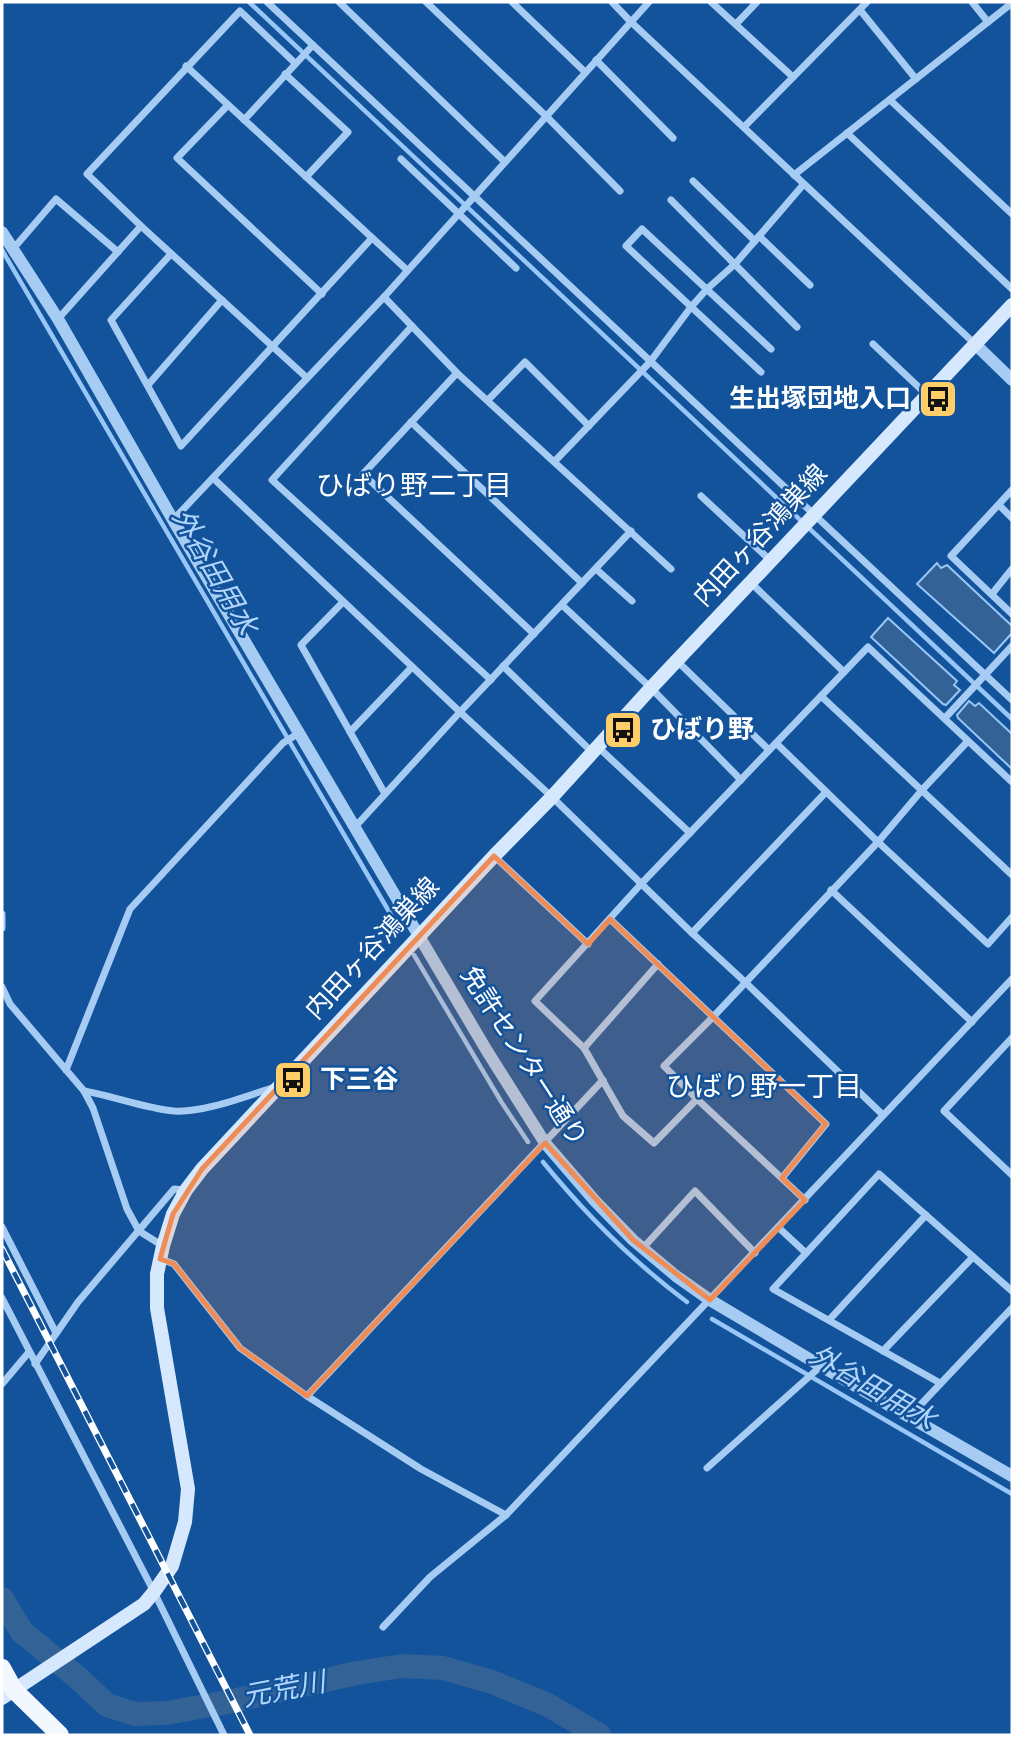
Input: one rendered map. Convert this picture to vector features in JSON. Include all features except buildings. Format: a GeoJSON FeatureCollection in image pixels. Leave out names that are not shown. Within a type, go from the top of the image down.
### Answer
{"type":"FeatureCollection","features":[{"type":"Feature","properties":{"kind":"main road","name":"内田ヶ谷鴻巣線"},"geometry":{"type":"LineString","coordinates":[[13,1691],[144,1604],[172,1566],[180,1544],[186,1522],[188,1489],[157,1308],[156,1282],[161,1252],[173,1214],[186,1190],[202,1169],[419,936],[1012,305]]}},
{"type":"Feature","properties":{"kind":"main road"},"geometry":{"type":"LineString","coordinates":[[2,1668],[13,1691],[60,1735]]}},
{"type":"Feature","properties":{"kind":"street"},"geometry":{"type":"LineString","coordinates":[[267,2],[1012,700]]}},
{"type":"Feature","properties":{"kind":"street"},"geometry":{"type":"LineString","coordinates":[[339,2],[505,162]]}},
{"type":"Feature","properties":{"kind":"street"},"geometry":{"type":"LineString","coordinates":[[426,2],[620,191]]}},
{"type":"Feature","properties":{"kind":"street"},"geometry":{"type":"LineString","coordinates":[[512,2],[585,72]]}},
{"type":"Feature","properties":{"kind":"street"},"geometry":{"type":"LineString","coordinates":[[612,2],[1012,380]]}},
{"type":"Feature","properties":{"kind":"street"},"geometry":{"type":"LineString","coordinates":[[173,520],[384,297],[649,2]]}},
{"type":"Feature","properties":{"kind":"street"},"geometry":{"type":"LineString","coordinates":[[711,2],[793,77]]}},
{"type":"Feature","properties":{"kind":"street"},"geometry":{"type":"LineString","coordinates":[[736,24],[757,2]]}},
{"type":"Feature","properties":{"kind":"street"},"geometry":{"type":"LineString","coordinates":[[744,127],[867,2]]}},
{"type":"Feature","properties":{"kind":"street"},"geometry":{"type":"LineString","coordinates":[[972,2],[989,22]]}},
{"type":"Feature","properties":{"kind":"street"},"geometry":{"type":"LineString","coordinates":[[794,176],[1012,3]]}},
{"type":"Feature","properties":{"kind":"street"},"geometry":{"type":"LineString","coordinates":[[860,9],[916,79]]}},
{"type":"Feature","properties":{"kind":"street"},"geometry":{"type":"LineString","coordinates":[[295,63],[240,11],[87,174],[306,377]]}},
{"type":"Feature","properties":{"kind":"street"},"geometry":{"type":"LineString","coordinates":[[244,120],[313,45]]}},
{"type":"Feature","properties":{"kind":"street"},"geometry":{"type":"LineString","coordinates":[[596,60],[673,138]]}},
{"type":"Feature","properties":{"kind":"street"},"geometry":{"type":"LineString","coordinates":[[186,66],[407,270]]}},
{"type":"Feature","properties":{"kind":"street"},"geometry":{"type":"LineString","coordinates":[[285,74],[348,132],[306,177]]}},
{"type":"Feature","properties":{"kind":"street"},"geometry":{"type":"LineString","coordinates":[[890,100],[1012,214]]}},
{"type":"Feature","properties":{"kind":"street"},"geometry":{"type":"LineString","coordinates":[[228,105],[177,158],[322,294]]}},
{"type":"Feature","properties":{"kind":"street"},"geometry":{"type":"LineString","coordinates":[[847,133],[1012,289]]}},
{"type":"Feature","properties":{"kind":"street"},"geometry":{"type":"LineString","coordinates":[[401,159],[516,268]]}},
{"type":"Feature","properties":{"kind":"street"},"geometry":{"type":"LineString","coordinates":[[692,181],[810,285]]}},
{"type":"Feature","properties":{"kind":"street"},"geometry":{"type":"LineString","coordinates":[[555,461],[650,362],[691,307],[735,264],[803,185]]}},
{"type":"Feature","properties":{"kind":"street"},"geometry":{"type":"LineString","coordinates":[[13,249],[56,199],[118,252]]}},
{"type":"Feature","properties":{"kind":"street"},"geometry":{"type":"LineString","coordinates":[[671,200],[797,327]]}},
{"type":"Feature","properties":{"kind":"street"},"geometry":{"type":"LineString","coordinates":[[58,318],[141,226]]}},
{"type":"Feature","properties":{"kind":"street"},"geometry":{"type":"LineString","coordinates":[[761,372],[626,246],[642,229],[771,349]]}},
{"type":"Feature","properties":{"kind":"street","name":"免許センター通り"},"geometry":{"type":"LineString","coordinates":[[2,232],[58,318],[173,520],[487,1051],[545,1143],[594,1200],[676,1276],[710,1300],[1012,1476]]}},
{"type":"Feature","properties":{"kind":"street"},"geometry":{"type":"LineString","coordinates":[[171,254],[111,320],[181,446],[372,238]]}},
{"type":"Feature","properties":{"kind":"street"},"geometry":{"type":"LineString","coordinates":[[384,297],[457,373],[671,569]]}},
{"type":"Feature","properties":{"kind":"street"},"geometry":{"type":"LineString","coordinates":[[148,385],[222,300]]}},
{"type":"Feature","properties":{"kind":"street"},"geometry":{"type":"LineString","coordinates":[[412,326],[272,480],[491,680]]}},
{"type":"Feature","properties":{"kind":"street"},"geometry":{"type":"LineString","coordinates":[[873,344],[927,395]]}},
{"type":"Feature","properties":{"kind":"street"},"geometry":{"type":"LineString","coordinates":[[488,400],[525,362],[589,426]]}},
{"type":"Feature","properties":{"kind":"street"},"geometry":{"type":"LineString","coordinates":[[457,373],[363,474],[534,634]]}},
{"type":"Feature","properties":{"kind":"street"},"geometry":{"type":"LineString","coordinates":[[411,422],[582,583]]}},
{"type":"Feature","properties":{"kind":"street"},"geometry":{"type":"LineString","coordinates":[[213,478],[552,797],[883,1115]]}},
{"type":"Feature","properties":{"kind":"street"},"geometry":{"type":"LineString","coordinates":[[1012,490],[951,556],[1012,614]]}},
{"type":"Feature","properties":{"kind":"street"},"geometry":{"type":"LineString","coordinates":[[701,496],[772,561]]}},
{"type":"Feature","properties":{"kind":"street"},"geometry":{"type":"LineString","coordinates":[[999,505],[1012,519]]}},
{"type":"Feature","properties":{"kind":"street"},"geometry":{"type":"LineString","coordinates":[[355,827],[631,531]]}},
{"type":"Feature","properties":{"kind":"street"},"geometry":{"type":"LineString","coordinates":[[596,569],[632,601]]}},
{"type":"Feature","properties":{"kind":"street"},"geometry":{"type":"LineString","coordinates":[[992,594],[1012,569]]}},
{"type":"Feature","properties":{"kind":"street"},"geometry":{"type":"LineString","coordinates":[[751,583],[844,672]]}},
{"type":"Feature","properties":{"kind":"street"},"geometry":{"type":"LineString","coordinates":[[343,602],[301,645],[385,794]]}},
{"type":"Feature","properties":{"kind":"street"},"geometry":{"type":"LineString","coordinates":[[562,605],[651,688],[741,780]]}},
{"type":"Feature","properties":{"kind":"street"},"geometry":{"type":"LineString","coordinates":[[945,718],[1012,646]]}},
{"type":"Feature","properties":{"kind":"street"},"geometry":{"type":"LineString","coordinates":[[697,1099],[654,1143],[623,1116],[584,1048],[535,1001],[641,884],[868,647],[1012,782]]}},
{"type":"Feature","properties":{"kind":"street"},"geometry":{"type":"LineString","coordinates":[[677,661],[769,750]]}},
{"type":"Feature","properties":{"kind":"street"},"geometry":{"type":"LineString","coordinates":[[503,666],[690,833]]}},
{"type":"Feature","properties":{"kind":"street"},"geometry":{"type":"LineString","coordinates":[[350,732],[412,667]]}},
{"type":"Feature","properties":{"kind":"street"},"geometry":{"type":"LineString","coordinates":[[821,695],[1012,875]]}},
{"type":"Feature","properties":{"kind":"street"},"geometry":{"type":"LineString","coordinates":[[66,1070],[130,909],[283,743],[299,733]]}},
{"type":"Feature","properties":{"kind":"street"},"geometry":{"type":"LineString","coordinates":[[805,1200],[664,1066],[878,842],[968,741]]}},
{"type":"Feature","properties":{"kind":"street"},"geometry":{"type":"LineString","coordinates":[[776,743],[988,944],[1012,917]]}},
{"type":"Feature","properties":{"kind":"street"},"geometry":{"type":"LineString","coordinates":[[692,933],[826,792]]}},
{"type":"Feature","properties":{"kind":"street"},"geometry":{"type":"LineString","coordinates":[[494,856],[588,944]]}},
{"type":"Feature","properties":{"kind":"street"},"geometry":{"type":"LineString","coordinates":[[831,890],[972,1022]]}},
{"type":"Feature","properties":{"kind":"street"},"geometry":{"type":"LineString","coordinates":[[2,914],[2,928]]}},
{"type":"Feature","properties":{"kind":"street"},"geometry":{"type":"LineString","coordinates":[[610,919],[826,1124],[782,1178]]}},
{"type":"Feature","properties":{"kind":"street"},"geometry":{"type":"LineString","coordinates":[[584,1048],[658,964]]}},
{"type":"Feature","properties":{"kind":"street"},"geometry":{"type":"LineString","coordinates":[[383,1627],[430,1577],[506,1515],[1012,979]]}},
{"type":"Feature","properties":{"kind":"street"},"geometry":{"type":"LineString","coordinates":[[2,987],[10,1004],[84,1091],[93,1108],[127,1209],[139,1231],[174,1264],[240,1348],[307,1396],[421,1469],[506,1515]]}},
{"type":"Feature","properties":{"kind":"street"},"geometry":{"type":"LineString","coordinates":[[1012,1038],[944,1111],[1012,1175]]}},
{"type":"Feature","properties":{"kind":"street"},"geometry":{"type":"LineString","coordinates":[[307,1396],[603,1080]]}},
{"type":"Feature","properties":{"kind":"street"},"geometry":{"type":"LineString","coordinates":[[84,1091],[131,1104],[177,1111],[214,1106],[279,1086]]}},
{"type":"Feature","properties":{"kind":"street"},"geometry":{"type":"LineString","coordinates":[[940,1383],[772,1289],[879,1174],[1012,1291]]}},
{"type":"Feature","properties":{"kind":"street"},"geometry":{"type":"LineString","coordinates":[[35,1364],[78,1302],[174,1189],[186,1190]]}},
{"type":"Feature","properties":{"kind":"street"},"geometry":{"type":"LineString","coordinates":[[643,1248],[695,1191],[755,1253]]}},
{"type":"Feature","properties":{"kind":"street"},"geometry":{"type":"LineString","coordinates":[[829,1321],[926,1215]]}},
{"type":"Feature","properties":{"kind":"street"},"geometry":{"type":"LineString","coordinates":[[2,1227],[56,1333]]}},
{"type":"Feature","properties":{"kind":"street"},"geometry":{"type":"LineString","coordinates":[[779,1228],[806,1252]]}},
{"type":"Feature","properties":{"kind":"street"},"geometry":{"type":"LineString","coordinates":[[883,1351],[973,1257]]}},
{"type":"Feature","properties":{"kind":"street"},"geometry":{"type":"LineString","coordinates":[[2,1298],[225,1735]]}},
{"type":"Feature","properties":{"kind":"street"},"geometry":{"type":"LineString","coordinates":[[908,1417],[1012,1308]]}},
{"type":"Feature","properties":{"kind":"street"},"geometry":{"type":"LineString","coordinates":[[2,1384],[29,1352]]}},
{"type":"Feature","properties":{"kind":"street"},"geometry":{"type":"LineString","coordinates":[[707,1468],[821,1366]]}},
{"type":"Feature","properties":{"kind":"highlighted area"},"geometry":{"type":"Polygon","coordinates":[[[494,856],[588,944],[610,919],[826,1124],[782,1178],[805,1200],[710,1300],[633,1240],[545,1143],[307,1396],[240,1348],[174,1264],[160,1259],[173,1214],[202,1169],[494,856]]]}},
{"type":"Feature","properties":{"kind":"water"},"geometry":{"type":"Polygon","coordinates":[[[937,563],[941,568],[947,565],[1012,626],[1012,633],[994,653],[917,584],[937,563]]]}},
{"type":"Feature","properties":{"kind":"water"},"geometry":{"type":"Polygon","coordinates":[[[888,618],[957,681],[954,685],[960,690],[946,705],[871,637],[888,618]]]}},
{"type":"Feature","properties":{"kind":"water"},"geometry":{"type":"Polygon","coordinates":[[[969,701],[975,706],[979,703],[1012,734],[1012,769],[958,718],[957,715],[969,701]]]}},
{"type":"Feature","properties":{"kind":"waterway"},"geometry":{"type":"LineString","coordinates":[[249,2],[1012,719]]}},
{"type":"Feature","properties":{"kind":"waterway","name":"外谷田用水"},"geometry":{"type":"LineString","coordinates":[[2,250],[391,915]]}},
{"type":"Feature","properties":{"kind":"waterway","name":"外谷田用水"},"geometry":{"type":"LineString","coordinates":[[414,955],[528,1142]]}},
{"type":"Feature","properties":{"kind":"waterway","name":"外谷田用水"},"geometry":{"type":"LineString","coordinates":[[543,1162],[611,1237],[687,1302]]}},
{"type":"Feature","properties":{"kind":"waterway","name":"外谷田用水"},"geometry":{"type":"LineString","coordinates":[[712,1319],[1012,1494]]}},
{"type":"Feature","properties":{"kind":"waterway","name":"元荒川"},"geometry":{"type":"LineString","coordinates":[[2,1599],[22,1632],[107,1705],[135,1714],[166,1713],[228,1702],[357,1673],[402,1666],[443,1668],[492,1682],[548,1705],[599,1735]]}},
{"type":"Feature","properties":{"kind":"railway"},"geometry":{"type":"LineString","coordinates":[[2,1249],[250,1735]]}},
{"type":"Feature","properties":{"kind":"place","name":"生出塚団地入口"},"geometry":{"type":"Point","coordinates":[938,399]}},
{"type":"Feature","properties":{"kind":"place","name":"ひばり野"},"geometry":{"type":"Point","coordinates":[623,730]}},
{"type":"Feature","properties":{"kind":"place","name":"下三谷"},"geometry":{"type":"Point","coordinates":[293,1080]}},
{"type":"Feature","properties":{"kind":"district","name":"ひばり野二丁目"},"geometry":{"type":"Point","coordinates":[414,486]}},
{"type":"Feature","properties":{"kind":"district","name":"ひばり野一丁目"},"geometry":{"type":"Point","coordinates":[764,1087]}}]}
